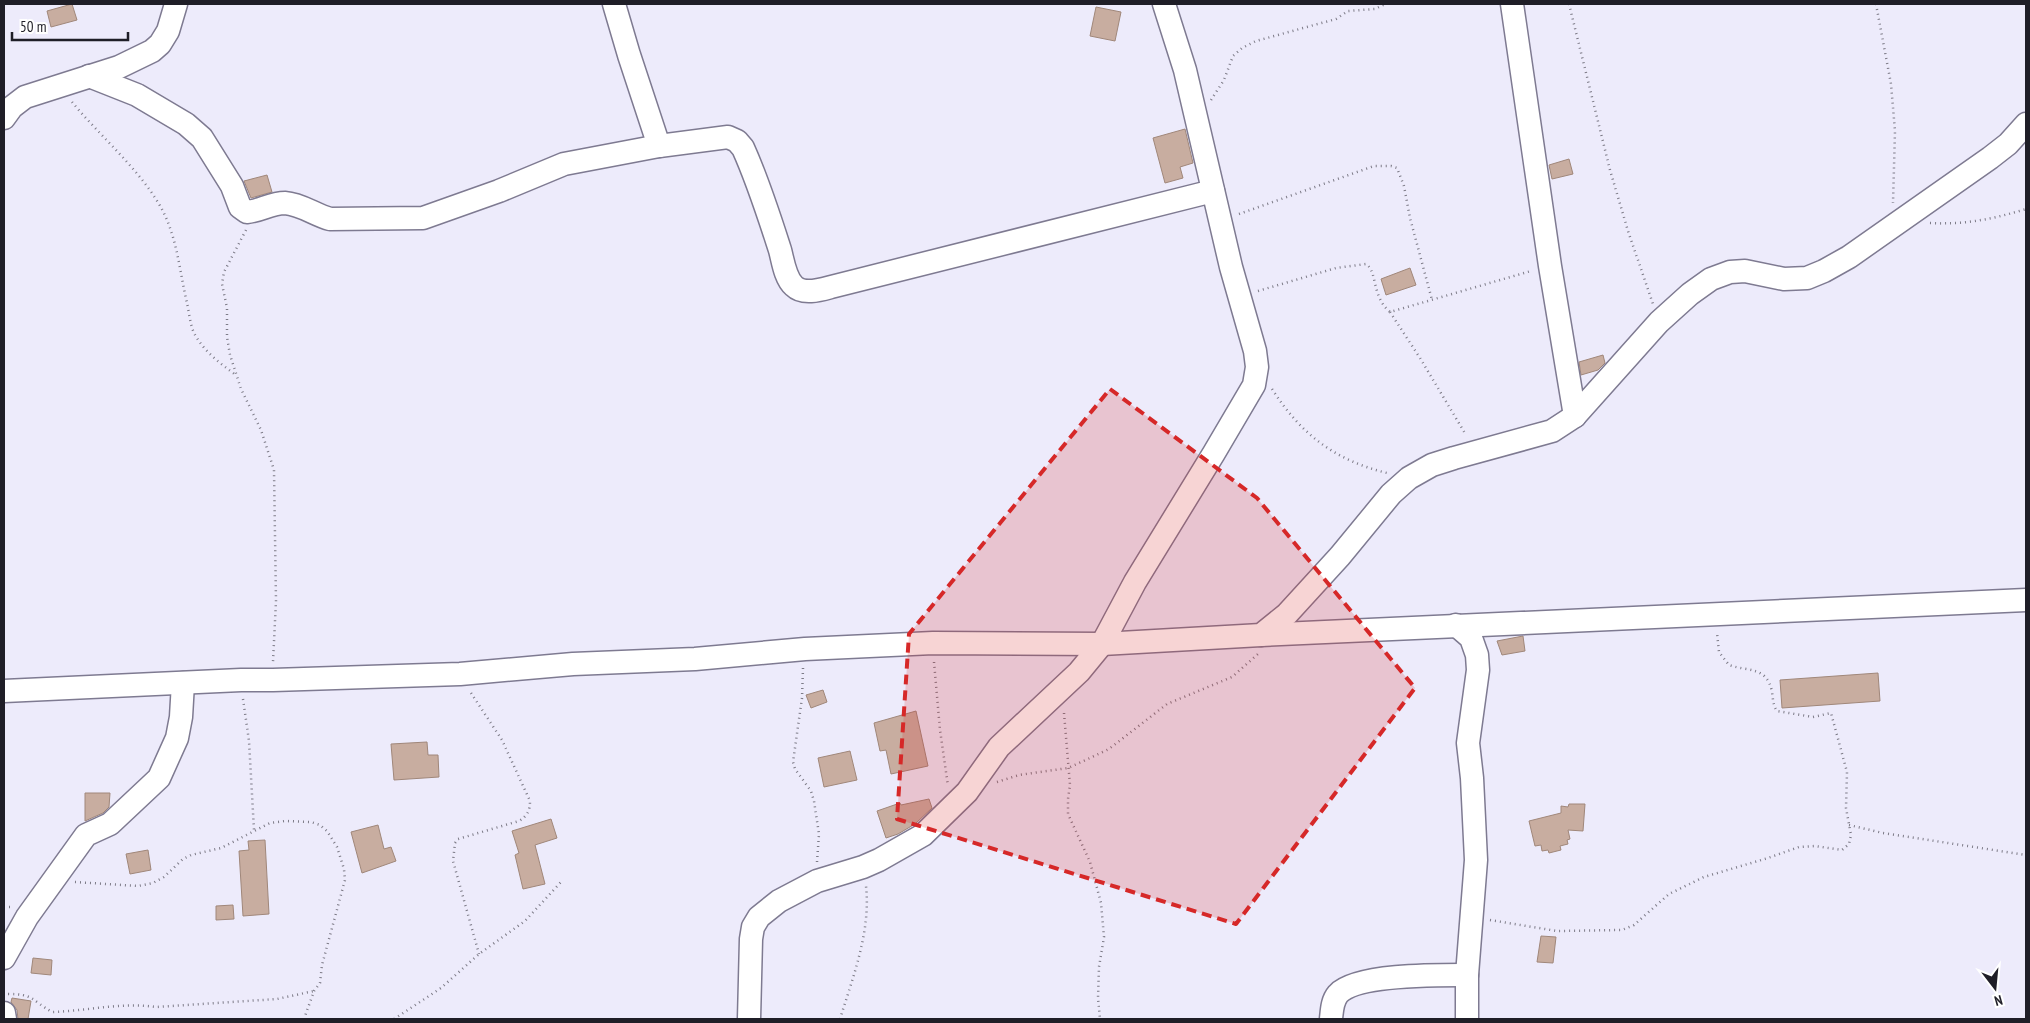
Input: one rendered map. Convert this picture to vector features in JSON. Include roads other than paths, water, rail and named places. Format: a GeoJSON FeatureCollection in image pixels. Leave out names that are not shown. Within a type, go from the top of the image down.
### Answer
{"type":"FeatureCollection","features":[{"type":"Feature","properties":{"kind":"street"},"geometry":{"type":"LineString","coordinates":[[4,118],[12,107],[25,97],[119,67],[152,51],[160,44],[168,31],[176,4]]}},
{"type":"Feature","properties":{"kind":"street"},"geometry":{"type":"LineString","coordinates":[[614,4],[659,146]]}},
{"type":"Feature","properties":{"kind":"street"},"geometry":{"type":"LineString","coordinates":[[749,1019],[753,927],[759,917],[767,909],[817,880],[864,867],[916,839],[952,809],[967,792],[999,747],[1079,672],[1102,644],[1135,582],[1254,385],[1257,367],[1255,351],[1220,221],[1186,70],[1164,4]]}},
{"type":"Feature","properties":{"kind":"street"},"geometry":{"type":"LineString","coordinates":[[1512,4],[1550,266],[1575,416]]}},
{"type":"Feature","properties":{"kind":"street"},"geometry":{"type":"LineString","coordinates":[[89,76],[137,95],[186,124],[202,138],[232,186],[240,207],[247,212],[284,203],[293,204],[318,216],[330,219],[422,218],[499,191],[564,164],[659,146],[728,137],[737,141],[743,148],[788,278],[794,287],[801,291],[831,288],[1213,191]]}},
{"type":"Feature","properties":{"kind":"street"},"geometry":{"type":"LineString","coordinates":[[1270,635],[1340,556],[1391,494],[1409,478],[1432,465],[1552,431],[1575,416],[1659,322],[1690,294],[1711,279],[1730,272],[1745,271],[1784,279],[1807,278],[1824,271],[1849,258],[1996,153],[2008,144],[2026,124]]}},
{"type":"Feature","properties":{"kind":"street"},"geometry":{"type":"LineString","coordinates":[[4,690],[241,680],[460,674],[574,664],[695,660],[805,649],[933,643],[1102,644],[1456,625],[2026,600]]}},
{"type":"Feature","properties":{"kind":"street"},"geometry":{"type":"LineString","coordinates":[[1456,625],[1471,638],[1477,662],[1468,743],[1476,835],[1476,860],[1467,975],[1467,1019]]}},
{"type":"Feature","properties":{"kind":"street"},"geometry":{"type":"LineString","coordinates":[[4,958],[27,917],[86,835],[110,824],[160,778],[177,738],[181,717],[183,683]]}},
{"type":"Feature","properties":{"kind":"street"},"geometry":{"type":"LineString","coordinates":[[1331,1019],[1334,1001],[1339,993],[1348,986],[1416,976],[1467,975]]}},
{"type":"Feature","properties":{"kind":"street"},"geometry":{"type":"LineString","coordinates":[[4,1013],[5,1019]]}}]}
